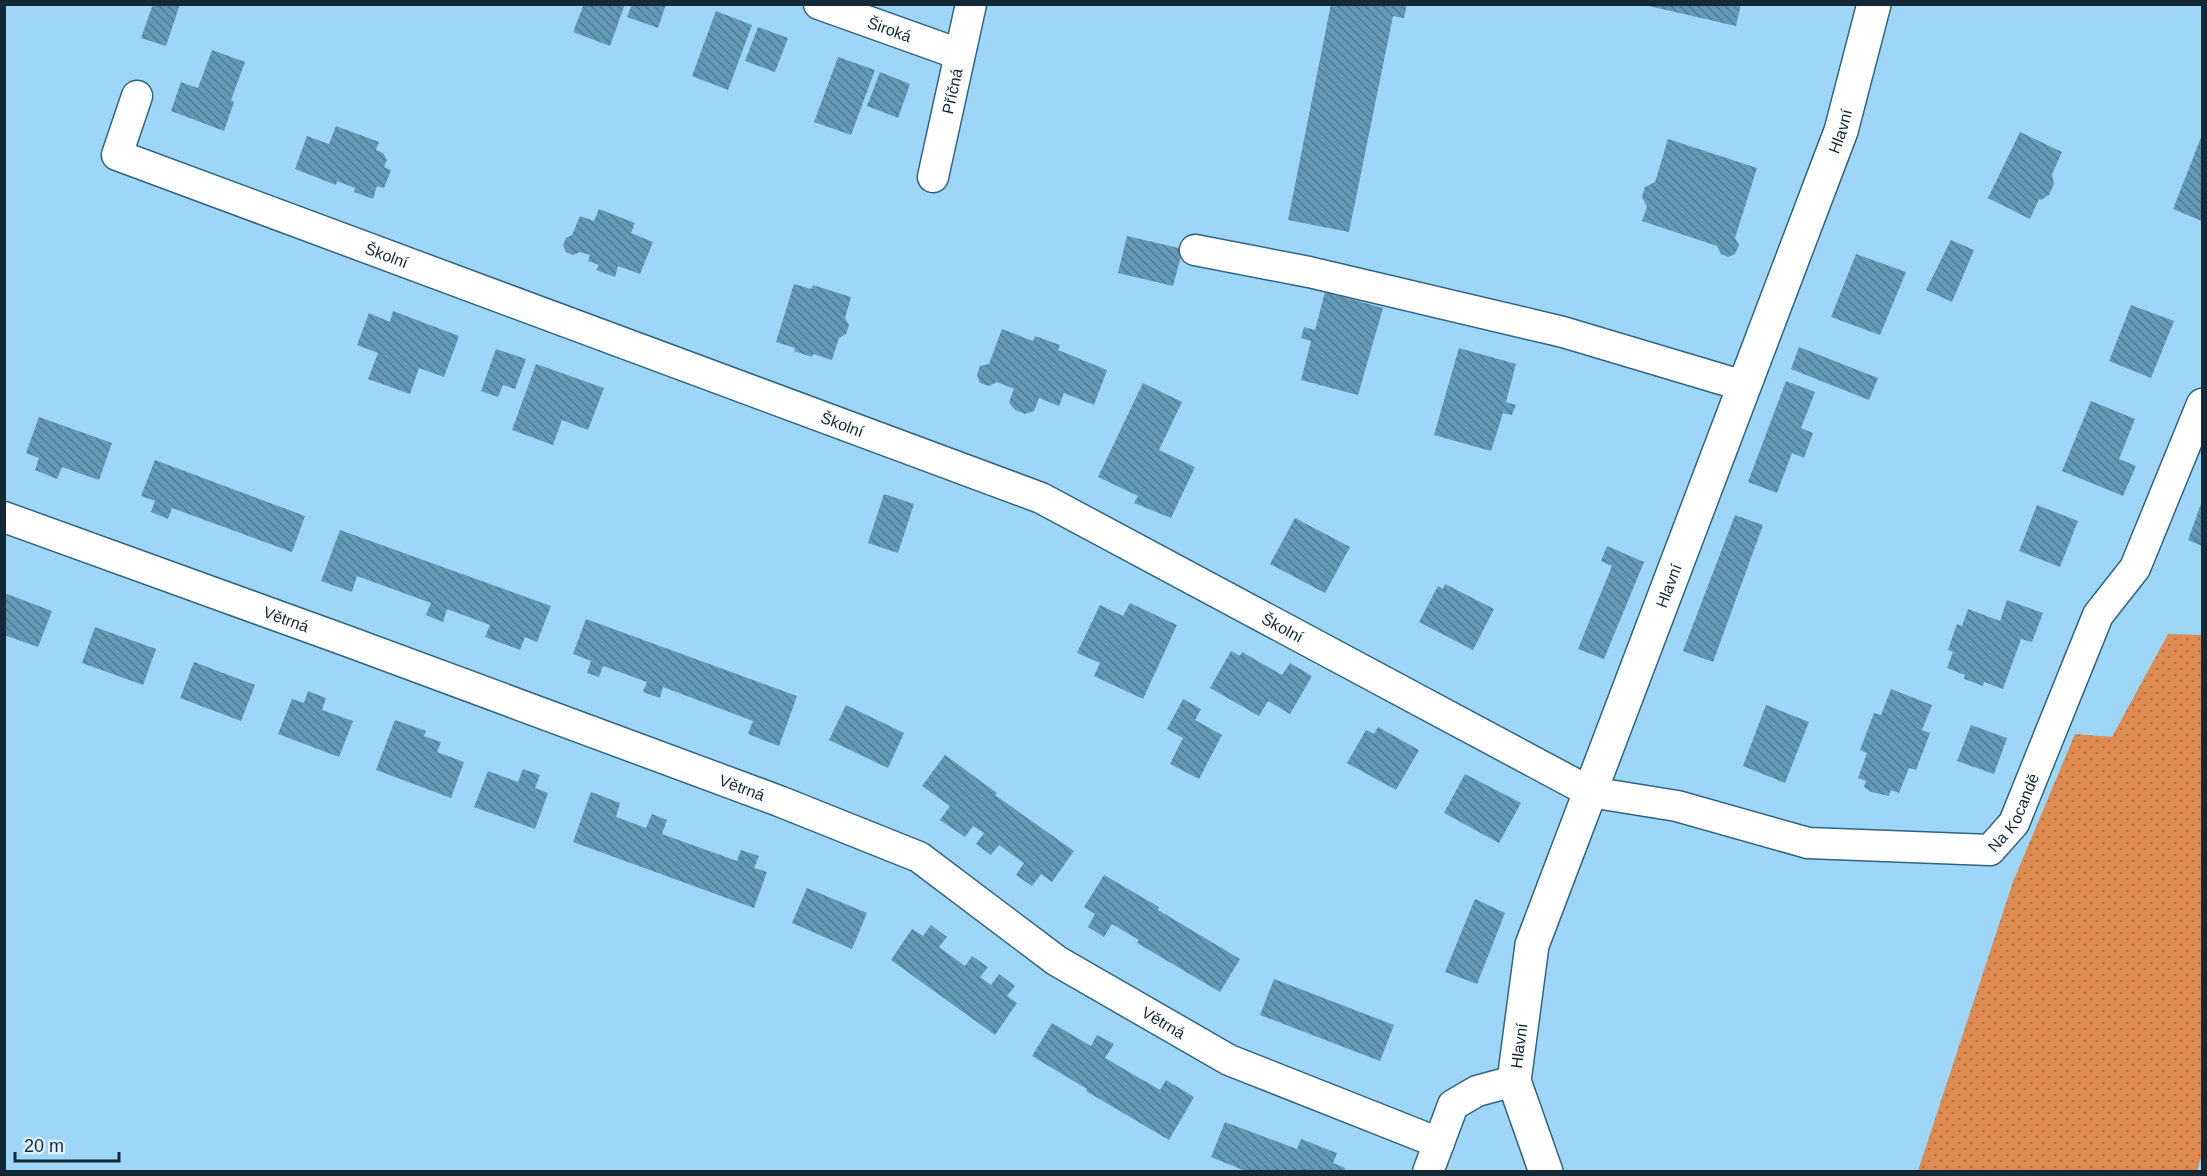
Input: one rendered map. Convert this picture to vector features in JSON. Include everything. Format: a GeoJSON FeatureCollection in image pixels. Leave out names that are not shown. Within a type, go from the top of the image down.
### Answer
{"type":"FeatureCollection","features":[{"type":"Feature","properties":{"kind":"street","name":"Široká"},"geometry":{"type":"LineString","coordinates":[[819,4],[959,54]]}},
{"type":"Feature","properties":{"kind":"street","name":"Příčná"},"geometry":{"type":"LineString","coordinates":[[933,177],[971,4]]}},
{"type":"Feature","properties":{"kind":"street","name":"Hlavní"},"geometry":{"type":"LineString","coordinates":[[1546,1172],[1514,1081],[1532,945],[1841,131],[1874,4]]}},
{"type":"Feature","properties":{"kind":"street","name":"Školní"},"geometry":{"type":"LineString","coordinates":[[137,96],[117,155],[1041,498],[1590,792]]}},
{"type":"Feature","properties":{"kind":"street"},"geometry":{"type":"LineString","coordinates":[[1195,249],[1309,272],[1563,332],[1744,386]]}},
{"type":"Feature","properties":{"kind":"street","name":"Na Kocandě"},"geometry":{"type":"LineString","coordinates":[[1590,792],[1677,806],[1808,843],[1990,850],[2014,823],[2098,615],[2135,568],[2202,404]]}},
{"type":"Feature","properties":{"kind":"street","name":"Větrná"},"geometry":{"type":"LineString","coordinates":[[4,517],[513,702],[779,801],[919,857],[1057,961],[1229,1060],[1438,1143]]}},
{"type":"Feature","properties":{"kind":"street"},"geometry":{"type":"LineString","coordinates":[[1428,1172],[1453,1105],[1477,1091],[1514,1081]]}},
{"type":"Feature","properties":{"kind":"shaded area"},"geometry":{"type":"Polygon","coordinates":[[[2168,634],[2202,635],[2202,1155],[2197,1171],[1918,1171],[2013,882],[2075,734],[2112,737],[2168,634]]]}},
{"type":"Feature","properties":{"kind":"building"},"geometry":{"type":"Polygon","coordinates":[[[153,4],[180,4],[166,46],[141,38],[153,4]]]}},
{"type":"Feature","properties":{"kind":"building"},"geometry":{"type":"Polygon","coordinates":[[[584,4],[625,4],[610,46],[573,32],[584,4]]]}},
{"type":"Feature","properties":{"kind":"building"},"geometry":{"type":"Polygon","coordinates":[[[632,4],[666,4],[658,28],[627,17],[632,4]]]}},
{"type":"Feature","properties":{"kind":"building"},"geometry":{"type":"Polygon","coordinates":[[[1331,4],[1407,4],[1404,18],[1393,16],[1349,232],[1288,220],[1331,4]]]}},
{"type":"Feature","properties":{"kind":"building"},"geometry":{"type":"Polygon","coordinates":[[[1640,4],[1741,4],[1736,26],[1640,4]]]}},
{"type":"Feature","properties":{"kind":"building"},"geometry":{"type":"Polygon","coordinates":[[[716,11],[752,25],[728,90],[692,76],[716,11]]]}},
{"type":"Feature","properties":{"kind":"building"},"geometry":{"type":"Polygon","coordinates":[[[758,27],[788,38],[775,72],[745,61],[758,27]]]}},
{"type":"Feature","properties":{"kind":"building"},"geometry":{"type":"Polygon","coordinates":[[[212,50],[245,62],[231,100],[234,102],[224,131],[171,111],[181,82],[198,88],[212,50]]]}},
{"type":"Feature","properties":{"kind":"building"},"geometry":{"type":"Polygon","coordinates":[[[838,57],[875,70],[851,135],[814,122],[838,57]]]}},
{"type":"Feature","properties":{"kind":"building"},"geometry":{"type":"Polygon","coordinates":[[[880,72],[910,84],[898,118],[867,106],[880,72]]]}},
{"type":"Feature","properties":{"kind":"building"},"geometry":{"type":"Polygon","coordinates":[[[336,126],[379,142],[376,150],[383,153],[387,160],[384,167],[391,170],[384,188],[377,186],[373,199],[354,192],[355,188],[337,181],[336,185],[295,169],[307,136],[329,144],[336,126]]]}},
{"type":"Feature","properties":{"kind":"building"},"geometry":{"type":"Polygon","coordinates":[[[2020,132],[2062,152],[2052,174],[2054,184],[2049,195],[2039,199],[2030,219],[1988,198],[2020,132]]]}},
{"type":"Feature","properties":{"kind":"building"},"geometry":{"type":"Polygon","coordinates":[[[2202,135],[2202,221],[2173,209],[2202,135]]]}},
{"type":"Feature","properties":{"kind":"building"},"geometry":{"type":"Polygon","coordinates":[[[1668,139],[1757,168],[1735,238],[1739,245],[1735,254],[1728,257],[1721,254],[1717,246],[1642,221],[1647,207],[1642,197],[1645,187],[1655,182],[1668,139]]]}},
{"type":"Feature","properties":{"kind":"building"},"geometry":{"type":"Polygon","coordinates":[[[599,209],[635,223],[631,233],[653,242],[640,274],[618,266],[615,277],[596,270],[599,265],[588,261],[590,255],[580,252],[573,255],[566,252],[563,245],[566,238],[572,235],[580,216],[594,221],[599,209]]]}},
{"type":"Feature","properties":{"kind":"building"},"geometry":{"type":"Polygon","coordinates":[[[1127,236],[1183,249],[1173,286],[1118,273],[1127,236]]]}},
{"type":"Feature","properties":{"kind":"building"},"geometry":{"type":"Polygon","coordinates":[[[1951,240],[1974,250],[1952,302],[1926,290],[1951,240]]]}},
{"type":"Feature","properties":{"kind":"building"},"geometry":{"type":"Polygon","coordinates":[[[1856,254],[1906,272],[1880,335],[1831,317],[1856,254]]]}},
{"type":"Feature","properties":{"kind":"building"},"geometry":{"type":"Polygon","coordinates":[[[794,284],[811,289],[813,285],[851,297],[845,318],[849,325],[846,334],[839,338],[832,360],[813,354],[812,357],[776,342],[794,284]]]}},
{"type":"Feature","properties":{"kind":"building"},"geometry":{"type":"Polygon","coordinates":[[[1325,292],[1383,308],[1358,395],[1301,380],[1311,341],[1301,338],[1304,327],[1315,330],[1325,292]]]}},
{"type":"Feature","properties":{"kind":"building"},"geometry":{"type":"Polygon","coordinates":[[[2131,305],[2174,321],[2151,378],[2109,361],[2131,305]]]}},
{"type":"Feature","properties":{"kind":"building"},"geometry":{"type":"Polygon","coordinates":[[[393,311],[459,336],[444,377],[419,368],[410,394],[368,379],[378,353],[357,345],[369,313],[390,322],[393,311]]]}},
{"type":"Feature","properties":{"kind":"building"},"geometry":{"type":"Polygon","coordinates":[[[1002,329],[1033,341],[1035,336],[1060,345],[1058,350],[1107,370],[1094,405],[1064,393],[1059,406],[1039,398],[1034,411],[1025,414],[1015,410],[1009,402],[1014,389],[997,382],[989,386],[980,383],[977,375],[980,366],[989,364],[1002,329]]]}},
{"type":"Feature","properties":{"kind":"building"},"geometry":{"type":"Polygon","coordinates":[[[1799,347],[1878,378],[1869,400],[1791,369],[1799,347]]]}},
{"type":"Feature","properties":{"kind":"building"},"geometry":{"type":"Polygon","coordinates":[[[1459,348],[1516,364],[1506,402],[1516,405],[1512,415],[1503,413],[1491,451],[1434,435],[1459,348]]]}},
{"type":"Feature","properties":{"kind":"building"},"geometry":{"type":"Polygon","coordinates":[[[496,349],[526,359],[515,389],[503,385],[498,397],[481,391],[496,349]]]}},
{"type":"Feature","properties":{"kind":"building"},"geometry":{"type":"Polygon","coordinates":[[[536,364],[604,388],[588,430],[562,420],[553,445],[512,430],[536,364]]]}},
{"type":"Feature","properties":{"kind":"building"},"geometry":{"type":"Polygon","coordinates":[[[1786,381],[1815,392],[1801,428],[1813,433],[1804,458],[1792,453],[1777,493],[1748,482],[1786,381]]]}},
{"type":"Feature","properties":{"kind":"building"},"geometry":{"type":"Polygon","coordinates":[[[1143,383],[1182,402],[1159,450],[1195,467],[1171,518],[1134,503],[1138,496],[1098,477],[1143,383]]]}},
{"type":"Feature","properties":{"kind":"building"},"geometry":{"type":"Polygon","coordinates":[[[2091,401],[2135,419],[2119,459],[2136,466],[2123,496],[2062,471],[2091,401]]]}},
{"type":"Feature","properties":{"kind":"building"},"geometry":{"type":"Polygon","coordinates":[[[39,417],[112,443],[99,480],[62,467],[57,479],[35,470],[39,458],[26,453],[39,417]]]}},
{"type":"Feature","properties":{"kind":"building"},"geometry":{"type":"Polygon","coordinates":[[[155,460],[305,516],[292,552],[172,508],[168,519],[151,512],[155,501],[141,496],[155,460]]]}},
{"type":"Feature","properties":{"kind":"building"},"geometry":{"type":"Polygon","coordinates":[[[884,494],[914,504],[898,553],[868,543],[884,494]]]}},
{"type":"Feature","properties":{"kind":"building"},"geometry":{"type":"Polygon","coordinates":[[[2202,501],[2202,546],[2188,540],[2202,501]]]}},
{"type":"Feature","properties":{"kind":"building"},"geometry":{"type":"Polygon","coordinates":[[[2037,505],[2078,521],[2060,567],[2019,551],[2037,505]]]}},
{"type":"Feature","properties":{"kind":"building"},"geometry":{"type":"Polygon","coordinates":[[[1735,515],[1763,525],[1713,662],[1683,651],[1735,515]]]}},
{"type":"Feature","properties":{"kind":"building"},"geometry":{"type":"Polygon","coordinates":[[[1295,518],[1350,547],[1325,593],[1270,564],[1295,518]]]}},
{"type":"Feature","properties":{"kind":"building"},"geometry":{"type":"Polygon","coordinates":[[[340,530],[551,606],[537,642],[525,637],[520,650],[485,637],[490,625],[447,609],[443,622],[426,615],[431,603],[357,576],[352,592],[321,581],[340,530]]]}},
{"type":"Feature","properties":{"kind":"building"},"geometry":{"type":"Polygon","coordinates":[[[1607,546],[1644,562],[1604,659],[1578,649],[1612,566],[1601,561],[1607,546]]]}},
{"type":"Feature","properties":{"kind":"building"},"geometry":{"type":"Polygon","coordinates":[[[1445,584],[1494,609],[1473,650],[1419,622],[1438,586],[1443,589],[1445,584]]]}},
{"type":"Feature","properties":{"kind":"building"},"geometry":{"type":"Polygon","coordinates":[[[4,593],[52,611],[38,647],[4,635],[4,593]]]}},
{"type":"Feature","properties":{"kind":"building"},"geometry":{"type":"Polygon","coordinates":[[[2007,600],[2043,613],[2032,642],[2021,639],[2003,689],[1984,682],[1983,686],[1964,679],[1965,675],[1947,668],[1953,652],[1948,650],[1957,624],[1962,626],[1968,609],[2000,621],[2007,600]]]}},
{"type":"Feature","properties":{"kind":"building"},"geometry":{"type":"Polygon","coordinates":[[[1130,603],[1177,625],[1143,699],[1094,676],[1100,663],[1077,653],[1100,605],[1123,616],[1130,603]]]}},
{"type":"Feature","properties":{"kind":"building"},"geometry":{"type":"Polygon","coordinates":[[[586,619],[797,696],[779,746],[748,734],[753,721],[663,687],[660,698],[643,692],[647,682],[603,666],[599,677],[587,673],[591,661],[573,654],[586,619]]]}},
{"type":"Feature","properties":{"kind":"building"},"geometry":{"type":"Polygon","coordinates":[[[95,627],[156,649],[143,685],[82,663],[95,627]]]}},
{"type":"Feature","properties":{"kind":"building"},"geometry":{"type":"Polygon","coordinates":[[[1231,651],[1240,656],[1242,652],[1282,675],[1290,663],[1312,676],[1290,714],[1268,701],[1259,716],[1210,688],[1231,651]]]}},
{"type":"Feature","properties":{"kind":"building"},"geometry":{"type":"Polygon","coordinates":[[[194,662],[255,685],[241,721],[180,698],[194,662]]]}},
{"type":"Feature","properties":{"kind":"building"},"geometry":{"type":"Polygon","coordinates":[[[1891,689],[1932,705],[1922,730],[1930,733],[1916,770],[1909,768],[1899,793],[1891,790],[1889,796],[1871,792],[1864,787],[1866,781],[1858,778],[1867,753],[1860,750],[1874,713],[1881,715],[1891,689]]]}},
{"type":"Feature","properties":{"kind":"building"},"geometry":{"type":"Polygon","coordinates":[[[308,691],[326,698],[322,710],[353,721],[339,757],[278,734],[292,699],[304,703],[308,691]]]}},
{"type":"Feature","properties":{"kind":"building"},"geometry":{"type":"Polygon","coordinates":[[[1183,699],[1201,709],[1195,720],[1222,735],[1199,779],[1170,764],[1183,738],[1167,729],[1183,699]]]}},
{"type":"Feature","properties":{"kind":"building"},"geometry":{"type":"Polygon","coordinates":[[[846,705],[904,733],[888,768],[829,740],[846,705]]]}},
{"type":"Feature","properties":{"kind":"building"},"geometry":{"type":"Polygon","coordinates":[[[1766,705],[1809,722],[1785,783],[1743,766],[1766,705]]]}},
{"type":"Feature","properties":{"kind":"building"},"geometry":{"type":"Polygon","coordinates":[[[395,720],[426,731],[424,736],[441,742],[437,752],[464,762],[451,798],[376,770],[395,720]]]}},
{"type":"Feature","properties":{"kind":"building"},"geometry":{"type":"Polygon","coordinates":[[[1971,725],[2007,738],[1994,774],[1957,761],[1971,725]]]}},
{"type":"Feature","properties":{"kind":"building"},"geometry":{"type":"Polygon","coordinates":[[[1378,727],[1419,750],[1396,790],[1347,763],[1366,730],[1374,734],[1378,727]]]}},
{"type":"Feature","properties":{"kind":"building"},"geometry":{"type":"Polygon","coordinates":[[[945,755],[997,793],[995,795],[1074,851],[1052,882],[1041,874],[1032,886],[1016,875],[1024,863],[999,845],[991,855],[976,844],[984,833],[973,826],[965,837],[940,820],[950,806],[922,786],[945,755]]]}},
{"type":"Feature","properties":{"kind":"building"},"geometry":{"type":"Polygon","coordinates":[[[523,769],[540,775],[535,788],[548,793],[535,829],[474,807],[488,771],[518,782],[523,769]]]}},
{"type":"Feature","properties":{"kind":"building"},"geometry":{"type":"Polygon","coordinates":[[[1465,774],[1521,803],[1499,843],[1444,813],[1465,774]]]}},
{"type":"Feature","properties":{"kind":"building"},"geometry":{"type":"Polygon","coordinates":[[[591,792],[620,803],[616,817],[646,828],[652,814],[667,820],[662,834],[737,861],[741,850],[759,856],[754,868],[767,872],[754,908],[573,842],[591,792]]]}},
{"type":"Feature","properties":{"kind":"building"},"geometry":{"type":"Polygon","coordinates":[[[1104,875],[1240,959],[1220,992],[1137,943],[1139,940],[1112,924],[1104,937],[1088,927],[1095,914],[1084,907],[1104,875]]]}},
{"type":"Feature","properties":{"kind":"building"},"geometry":{"type":"Polygon","coordinates":[[[807,888],[867,913],[852,949],[792,923],[807,888]]]}},
{"type":"Feature","properties":{"kind":"building"},"geometry":{"type":"Polygon","coordinates":[[[1475,899],[1505,913],[1477,984],[1445,972],[1475,899]]]}},
{"type":"Feature","properties":{"kind":"building"},"geometry":{"type":"Polygon","coordinates":[[[931,925],[947,937],[939,947],[965,966],[972,956],[988,967],[980,977],[991,985],[999,974],[1015,986],[1007,996],[1017,1003],[995,1035],[891,960],[912,929],[923,936],[931,925]]]}},
{"type":"Feature","properties":{"kind":"building"},"geometry":{"type":"Polygon","coordinates":[[[1274,979],[1394,1025],[1380,1061],[1260,1015],[1274,979]]]}},
{"type":"Feature","properties":{"kind":"building"},"geometry":{"type":"Polygon","coordinates":[[[1052,1023],[1091,1046],[1097,1035],[1114,1044],[1105,1058],[1160,1090],[1166,1080],[1194,1097],[1169,1140],[1032,1056],[1052,1023]]]}},
{"type":"Feature","properties":{"kind":"building"},"geometry":{"type":"Polygon","coordinates":[[[1225,1122],[1297,1149],[1301,1139],[1337,1153],[1333,1163],[1345,1168],[1344,1172],[1248,1172],[1211,1157],[1225,1122]]]}}]}
